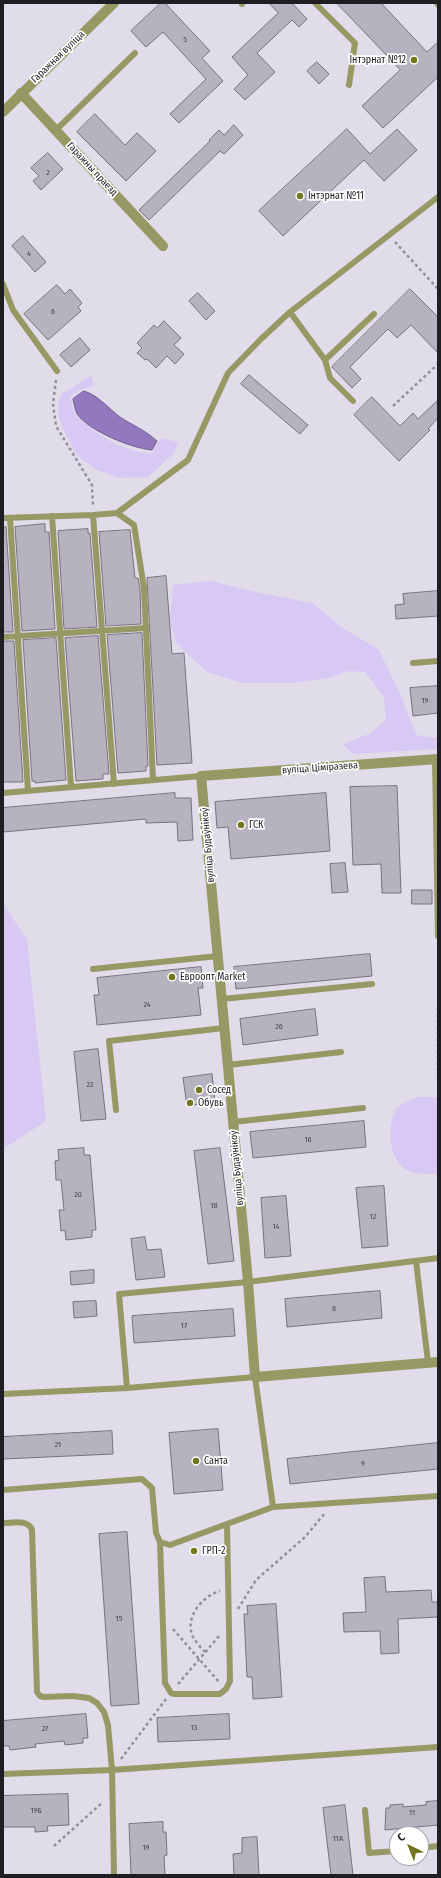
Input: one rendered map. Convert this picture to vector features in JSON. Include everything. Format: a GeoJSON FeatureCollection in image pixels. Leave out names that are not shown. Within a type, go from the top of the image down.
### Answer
{"type":"FeatureCollection","features":[{"type":"Feature","properties":{"kind":"street","name":"Гаражная вуліца"},"geometry":{"type":"LineString","coordinates":[[3,112],[114,3]]}},
{"type":"Feature","properties":{"kind":"street","name":"Гаражны праезд"},"geometry":{"type":"LineString","coordinates":[[21,93],[163,246]]}},
{"type":"Feature","properties":{"kind":"street","name":"вуліца Ціміразева"},"geometry":{"type":"LineString","coordinates":[[201,776],[436,759]]}},
{"type":"Feature","properties":{"kind":"street","name":"вуліца Будаўнікоў"},"geometry":{"type":"LineString","coordinates":[[201,776],[248,1282],[255,1377]]}},
{"type":"Feature","properties":{"kind":"street"},"geometry":{"type":"LineString","coordinates":[[255,1377],[433,1362]]}},
{"type":"Feature","properties":{"kind":"lane"},"geometry":{"type":"LineString","coordinates":[[315,3],[355,43],[349,86]]}},
{"type":"Feature","properties":{"kind":"lane"},"geometry":{"type":"LineString","coordinates":[[56,130],[135,52]]}},
{"type":"Feature","properties":{"kind":"lane"},"geometry":{"type":"LineString","coordinates":[[28,791],[18,636],[6,518],[118,513],[188,460],[228,373],[261,339],[290,312],[438,197]]}},
{"type":"Feature","properties":{"kind":"lane"},"geometry":{"type":"LineString","coordinates":[[3,284],[13,310],[56,371]]}},
{"type":"Feature","properties":{"kind":"lane"},"geometry":{"type":"LineString","coordinates":[[290,312],[325,360],[330,378],[352,401]]}},
{"type":"Feature","properties":{"kind":"lane"},"geometry":{"type":"LineString","coordinates":[[325,360],[374,314]]}},
{"type":"Feature","properties":{"kind":"lane"},"geometry":{"type":"LineString","coordinates":[[118,513],[134,525],[144,588],[153,780]]}},
{"type":"Feature","properties":{"kind":"lane"},"geometry":{"type":"LineString","coordinates":[[93,515],[114,784]]}},
{"type":"Feature","properties":{"kind":"lane"},"geometry":{"type":"LineString","coordinates":[[52,516],[71,787]]}},
{"type":"Feature","properties":{"kind":"lane"},"geometry":{"type":"LineString","coordinates":[[3,637],[146,628]]}},
{"type":"Feature","properties":{"kind":"lane"},"geometry":{"type":"LineString","coordinates":[[413,663],[438,661]]}},
{"type":"Feature","properties":{"kind":"lane"},"geometry":{"type":"LineString","coordinates":[[436,759],[438,936]]}},
{"type":"Feature","properties":{"kind":"lane"},"geometry":{"type":"LineString","coordinates":[[3,793],[201,776]]}},
{"type":"Feature","properties":{"kind":"lane"},"geometry":{"type":"LineString","coordinates":[[93,969],[218,956]]}},
{"type":"Feature","properties":{"kind":"lane"},"geometry":{"type":"LineString","coordinates":[[222,999],[372,984]]}},
{"type":"Feature","properties":{"kind":"lane"},"geometry":{"type":"LineString","coordinates":[[116,1110],[109,1041],[224,1028]]}},
{"type":"Feature","properties":{"kind":"lane"},"geometry":{"type":"LineString","coordinates":[[228,1065],[341,1052]]}},
{"type":"Feature","properties":{"kind":"lane"},"geometry":{"type":"LineString","coordinates":[[233,1122],[363,1108]]}},
{"type":"Feature","properties":{"kind":"lane"},"geometry":{"type":"LineString","coordinates":[[127,1388],[119,1294],[248,1282],[438,1258]]}},
{"type":"Feature","properties":{"kind":"lane"},"geometry":{"type":"LineString","coordinates":[[416,1261],[433,1362]]}},
{"type":"Feature","properties":{"kind":"lane"},"geometry":{"type":"LineString","coordinates":[[3,1394],[127,1388],[255,1377],[273,1507]]}},
{"type":"Feature","properties":{"kind":"lane"},"geometry":{"type":"LineString","coordinates":[[3,1490],[142,1480],[152,1488],[156,1533],[160,1542],[165,1683],[171,1693],[220,1694],[226,1690],[230,1680],[227,1525]]}},
{"type":"Feature","properties":{"kind":"lane"},"geometry":{"type":"LineString","coordinates":[[160,1542],[170,1545],[273,1507],[438,1496]]}},
{"type":"Feature","properties":{"kind":"lane"},"geometry":{"type":"LineString","coordinates":[[3,1523],[26,1523],[32,1530],[37,1692],[40,1696],[44,1697],[72,1696],[89,1698],[97,1703],[104,1712],[108,1725],[112,1770],[114,1875]]}},
{"type":"Feature","properties":{"kind":"lane"},"geometry":{"type":"LineString","coordinates":[[3,1774],[112,1770],[438,1747]]}},
{"type":"Feature","properties":{"kind":"lane"},"geometry":{"type":"LineString","coordinates":[[365,1810],[369,1854],[389,1851]]}},
{"type":"Feature","properties":{"kind":"path"},"geometry":{"type":"LineString","coordinates":[[389,235],[438,289]]}},
{"type":"Feature","properties":{"kind":"path"},"geometry":{"type":"LineString","coordinates":[[393,406],[438,364]]}},
{"type":"Feature","properties":{"kind":"path"},"geometry":{"type":"LineString","coordinates":[[56,371],[53,404],[56,426],[92,485],[93,515]]}},
{"type":"Feature","properties":{"kind":"path"},"geometry":{"type":"LineString","coordinates":[[438,1008],[438,1076]]}},
{"type":"Feature","properties":{"kind":"path"},"geometry":{"type":"LineString","coordinates":[[205,1652],[193,1637],[191,1626],[193,1614],[205,1599],[228,1588]]}},
{"type":"Feature","properties":{"kind":"path"},"geometry":{"type":"LineString","coordinates":[[163,1618],[226,1690]]}},
{"type":"Feature","properties":{"kind":"path"},"geometry":{"type":"LineString","coordinates":[[54,1846],[112,1793]]}},
{"type":"Feature","properties":{"kind":"shaded area"},"geometry":{"type":"Polygon","coordinates":[[[91,376],[94,386],[81,389],[70,397],[75,415],[93,430],[115,444],[138,452],[151,454],[161,438],[178,442],[175,452],[148,477],[119,478],[97,470],[77,456],[64,431],[58,414],[59,400],[63,393],[91,376]]]}},
{"type":"Feature","properties":{"kind":"shaded area"},"geometry":{"type":"Polygon","coordinates":[[[84,391],[94,395],[120,417],[157,441],[152,450],[143,449],[111,438],[91,427],[77,414],[73,399],[84,391]]]}},
{"type":"Feature","properties":{"kind":"shaded area"},"geometry":{"type":"Polygon","coordinates":[[[211,581],[251,591],[312,603],[343,628],[379,650],[402,698],[416,735],[438,738],[438,749],[352,754],[343,744],[369,734],[386,720],[384,697],[365,672],[349,671],[329,678],[292,683],[242,683],[207,672],[176,643],[170,621],[173,585],[211,581]]]}},
{"type":"Feature","properties":{"kind":"shaded area"},"geometry":{"type":"Polygon","coordinates":[[[3,904],[27,939],[46,1121],[3,1149],[3,904]]]}},
{"type":"Feature","properties":{"kind":"shaded area"},"geometry":{"type":"Polygon","coordinates":[[[419,1097],[438,1097],[438,1174],[426,1174],[407,1170],[396,1158],[391,1142],[391,1123],[397,1108],[405,1102],[419,1097]]]}},
{"type":"Feature","properties":{"kind":"building"},"geometry":{"type":"Polygon","coordinates":[[[161,3],[165,3],[210,51],[202,58],[223,81],[179,123],[170,114],[206,79],[163,32],[146,47],[131,31],[161,3]]]}},
{"type":"Feature","properties":{"kind":"building"},"geometry":{"type":"Polygon","coordinates":[[[269,3],[292,3],[307,19],[299,27],[292,20],[257,53],[275,72],[245,100],[234,89],[248,75],[232,57],[278,13],[269,3]]]}},
{"type":"Feature","properties":{"kind":"building","name":"Інтэрнат №12"},"geometry":{"type":"Polygon","coordinates":[[[337,3],[381,3],[427,52],[438,42],[438,77],[383,128],[362,106],[400,70],[337,3]]]}},
{"type":"Feature","properties":{"kind":"building"},"geometry":{"type":"Polygon","coordinates":[[[317,62],[329,74],[319,84],[307,71],[317,62]]]}},
{"type":"Feature","properties":{"kind":"building"},"geometry":{"type":"Polygon","coordinates":[[[95,114],[125,145],[137,133],[156,151],[126,181],[77,132],[95,114]]]}},
{"type":"Feature","properties":{"kind":"building"},"geometry":{"type":"Polygon","coordinates":[[[234,125],[243,135],[224,154],[220,151],[149,220],[139,210],[210,141],[209,140],[219,130],[224,135],[234,125]]]}},
{"type":"Feature","properties":{"kind":"building","name":"Інтэрнат №11"},"geometry":{"type":"Polygon","coordinates":[[[347,129],[370,154],[397,129],[417,150],[384,181],[364,160],[283,236],[259,211],[347,129]]]}},
{"type":"Feature","properties":{"kind":"building"},"geometry":{"type":"Polygon","coordinates":[[[48,153],[63,169],[41,190],[33,181],[39,176],[31,168],[48,153]]]}},
{"type":"Feature","properties":{"kind":"building"},"geometry":{"type":"Polygon","coordinates":[[[23,236],[46,262],[35,272],[12,246],[23,236]]]}},
{"type":"Feature","properties":{"kind":"building"},"geometry":{"type":"Polygon","coordinates":[[[57,285],[65,294],[70,289],[82,303],[78,307],[81,311],[48,340],[24,314],[57,285]]]}},
{"type":"Feature","properties":{"kind":"building"},"geometry":{"type":"Polygon","coordinates":[[[410,289],[438,317],[438,353],[411,325],[397,338],[388,329],[350,367],[361,379],[352,388],[332,367],[410,289]]]}},
{"type":"Feature","properties":{"kind":"building"},"geometry":{"type":"Polygon","coordinates":[[[198,293],[215,311],[206,320],[189,301],[198,293]]]}},
{"type":"Feature","properties":{"kind":"building"},"geometry":{"type":"Polygon","coordinates":[[[164,321],[181,338],[174,345],[184,354],[175,364],[167,356],[156,368],[147,359],[145,360],[137,353],[142,348],[137,343],[154,325],[157,328],[164,321]]]}},
{"type":"Feature","properties":{"kind":"building"},"geometry":{"type":"Polygon","coordinates":[[[80,338],[90,350],[71,367],[60,355],[80,338]]]}},
{"type":"Feature","properties":{"kind":"building"},"geometry":{"type":"Polygon","coordinates":[[[249,375],[308,425],[300,434],[241,384],[249,375]]]}},
{"type":"Feature","properties":{"kind":"building"},"geometry":{"type":"Polygon","coordinates":[[[372,397],[400,426],[413,413],[418,419],[438,400],[438,418],[428,429],[430,430],[399,461],[354,415],[372,397]]]}},
{"type":"Feature","properties":{"kind":"building"},"geometry":{"type":"Polygon","coordinates":[[[45,524],[45,532],[49,532],[55,629],[22,631],[15,527],[45,524]]]}},
{"type":"Feature","properties":{"kind":"building"},"geometry":{"type":"Polygon","coordinates":[[[6,527],[13,632],[3,632],[3,528],[6,527]]]}},
{"type":"Feature","properties":{"kind":"building"},"geometry":{"type":"Polygon","coordinates":[[[88,529],[88,533],[90,533],[97,627],[64,629],[58,531],[88,529]]]}},
{"type":"Feature","properties":{"kind":"building"},"geometry":{"type":"Polygon","coordinates":[[[130,530],[135,578],[138,578],[140,588],[141,624],[106,626],[99,532],[130,530]]]}},
{"type":"Feature","properties":{"kind":"building"},"geometry":{"type":"Polygon","coordinates":[[[166,576],[172,654],[184,653],[192,763],[157,765],[147,578],[166,576]]]}},
{"type":"Feature","properties":{"kind":"building"},"geometry":{"type":"Polygon","coordinates":[[[438,591],[438,616],[396,619],[395,605],[404,604],[403,594],[438,591]]]}},
{"type":"Feature","properties":{"kind":"building"},"geometry":{"type":"Polygon","coordinates":[[[142,633],[148,766],[146,766],[146,771],[118,773],[107,635],[142,633]]]}},
{"type":"Feature","properties":{"kind":"building"},"geometry":{"type":"Polygon","coordinates":[[[98,636],[109,774],[103,774],[103,779],[76,781],[65,638],[98,636]]]}},
{"type":"Feature","properties":{"kind":"building"},"geometry":{"type":"Polygon","coordinates":[[[56,638],[66,780],[35,783],[35,781],[32,781],[23,640],[56,638]]]}},
{"type":"Feature","properties":{"kind":"building"},"geometry":{"type":"Polygon","coordinates":[[[3,641],[14,641],[23,782],[3,782],[3,641]]]}},
{"type":"Feature","properties":{"kind":"building"},"geometry":{"type":"Polygon","coordinates":[[[438,686],[438,713],[413,716],[410,688],[438,686]]]}},
{"type":"Feature","properties":{"kind":"building"},"geometry":{"type":"Polygon","coordinates":[[[397,786],[401,893],[382,893],[381,864],[353,865],[350,787],[397,786]]]}},
{"type":"Feature","properties":{"kind":"building"},"geometry":{"type":"Polygon","coordinates":[[[175,793],[175,798],[191,798],[193,840],[178,841],[177,822],[146,823],[146,819],[3,832],[3,808],[175,793]]]}},
{"type":"Feature","properties":{"kind":"building","name":"ГСК"},"geometry":{"type":"Polygon","coordinates":[[[326,793],[330,851],[231,859],[228,827],[217,828],[215,802],[326,793]]]}},
{"type":"Feature","properties":{"kind":"building"},"geometry":{"type":"Polygon","coordinates":[[[345,863],[348,892],[332,893],[330,864],[345,863]]]}},
{"type":"Feature","properties":{"kind":"building"},"geometry":{"type":"Polygon","coordinates":[[[412,890],[432,890],[432,904],[412,904],[412,890]]]}},
{"type":"Feature","properties":{"kind":"building"},"geometry":{"type":"Polygon","coordinates":[[[370,954],[372,976],[236,989],[234,967],[370,954]]]}},
{"type":"Feature","properties":{"kind":"building"},"geometry":{"type":"Polygon","coordinates":[[[201,967],[203,988],[198,988],[201,1015],[97,1025],[94,995],[99,995],[97,978],[201,967]]]}},
{"type":"Feature","properties":{"kind":"building"},"geometry":{"type":"Polygon","coordinates":[[[315,1009],[318,1035],[243,1045],[240,1019],[315,1009]]]}},
{"type":"Feature","properties":{"kind":"building"},"geometry":{"type":"Polygon","coordinates":[[[98,1049],[106,1119],[81,1121],[74,1052],[98,1049]]]}},
{"type":"Feature","properties":{"kind":"building","name":"Сосед"},"geometry":{"type":"Polygon","coordinates":[[[212,1074],[215,1102],[187,1106],[183,1078],[212,1074]]]}},
{"type":"Feature","properties":{"kind":"building"},"geometry":{"type":"Polygon","coordinates":[[[364,1121],[366,1147],[253,1158],[250,1132],[364,1121]]]}},
{"type":"Feature","properties":{"kind":"building"},"geometry":{"type":"Polygon","coordinates":[[[84,1148],[84,1155],[90,1155],[96,1230],[92,1230],[92,1237],[66,1240],[65,1230],[61,1231],[59,1210],[64,1210],[61,1180],[56,1180],[55,1161],[59,1160],[58,1150],[84,1148]]]}},
{"type":"Feature","properties":{"kind":"building"},"geometry":{"type":"Polygon","coordinates":[[[220,1148],[234,1261],[208,1264],[194,1151],[220,1148]]]}},
{"type":"Feature","properties":{"kind":"building"},"geometry":{"type":"Polygon","coordinates":[[[384,1186],[388,1246],[362,1248],[356,1188],[384,1186]]]}},
{"type":"Feature","properties":{"kind":"building"},"geometry":{"type":"Polygon","coordinates":[[[286,1196],[291,1256],[265,1258],[261,1198],[286,1196]]]}},
{"type":"Feature","properties":{"kind":"building"},"geometry":{"type":"Polygon","coordinates":[[[145,1237],[147,1250],[161,1249],[165,1277],[136,1280],[131,1239],[145,1237]]]}},
{"type":"Feature","properties":{"kind":"building"},"geometry":{"type":"Polygon","coordinates":[[[94,1270],[94,1283],[71,1285],[70,1272],[94,1270]]]}},
{"type":"Feature","properties":{"kind":"building"},"geometry":{"type":"Polygon","coordinates":[[[380,1291],[382,1318],[287,1327],[285,1299],[380,1291]]]}},
{"type":"Feature","properties":{"kind":"building"},"geometry":{"type":"Polygon","coordinates":[[[96,1301],[97,1316],[74,1318],[73,1302],[96,1301]]]}},
{"type":"Feature","properties":{"kind":"building"},"geometry":{"type":"Polygon","coordinates":[[[233,1309],[235,1336],[134,1343],[132,1316],[233,1309]]]}},
{"type":"Feature","properties":{"kind":"building","name":"Санта"},"geometry":{"type":"Polygon","coordinates":[[[218,1429],[223,1490],[174,1494],[169,1433],[218,1429]]]}},
{"type":"Feature","properties":{"kind":"building"},"geometry":{"type":"Polygon","coordinates":[[[112,1431],[113,1454],[3,1459],[3,1437],[112,1431]]]}},
{"type":"Feature","properties":{"kind":"building"},"geometry":{"type":"Polygon","coordinates":[[[438,1443],[438,1469],[290,1484],[287,1459],[438,1443]]]}},
{"type":"Feature","properties":{"kind":"building"},"geometry":{"type":"Polygon","coordinates":[[[127,1532],[139,1704],[111,1706],[99,1534],[127,1532]]]}},
{"type":"Feature","properties":{"kind":"building"},"geometry":{"type":"Polygon","coordinates":[[[385,1577],[386,1592],[431,1590],[432,1602],[438,1602],[438,1617],[398,1619],[399,1653],[381,1654],[380,1631],[344,1632],[343,1613],[366,1612],[364,1578],[385,1577]]]}},
{"type":"Feature","properties":{"kind":"building"},"geometry":{"type":"Polygon","coordinates":[[[276,1604],[282,1697],[253,1699],[252,1677],[247,1677],[244,1614],[248,1614],[247,1606],[276,1604]]]}},
{"type":"Feature","properties":{"kind":"building"},"geometry":{"type":"Polygon","coordinates":[[[86,1714],[88,1738],[83,1738],[83,1743],[65,1745],[64,1741],[35,1744],[36,1747],[10,1750],[9,1746],[3,1746],[3,1721],[86,1714]]]}},
{"type":"Feature","properties":{"kind":"building"},"geometry":{"type":"Polygon","coordinates":[[[229,1714],[230,1739],[158,1742],[157,1718],[229,1714]]]}},
{"type":"Feature","properties":{"kind":"building"},"geometry":{"type":"Polygon","coordinates":[[[68,1794],[69,1825],[47,1826],[48,1831],[35,1832],[35,1827],[3,1827],[3,1796],[68,1794]]]}},
{"type":"Feature","properties":{"kind":"building"},"geometry":{"type":"Polygon","coordinates":[[[438,1801],[438,1825],[389,1826],[389,1830],[385,1830],[386,1808],[390,1808],[390,1805],[403,1804],[403,1807],[426,1805],[426,1802],[438,1801]]]}},
{"type":"Feature","properties":{"kind":"building"},"geometry":{"type":"Polygon","coordinates":[[[345,1805],[353,1875],[331,1875],[323,1808],[345,1805]]]}},
{"type":"Feature","properties":{"kind":"building"},"geometry":{"type":"Polygon","coordinates":[[[163,1822],[163,1832],[166,1832],[167,1855],[164,1856],[165,1875],[131,1875],[129,1824],[163,1822]]]}},
{"type":"Feature","properties":{"kind":"building"},"geometry":{"type":"Polygon","coordinates":[[[257,1837],[259,1875],[234,1875],[233,1854],[242,1853],[242,1838],[257,1837]]]}},
{"type":"Feature","properties":{"kind":"place","name":"Інтэрнат №12"},"geometry":{"type":"Point","coordinates":[414,60]}},
{"type":"Feature","properties":{"kind":"place","name":"Інтэрнат №11"},"geometry":{"type":"Point","coordinates":[300,196]}},
{"type":"Feature","properties":{"kind":"place","name":"ГСК"},"geometry":{"type":"Point","coordinates":[241,825]}},
{"type":"Feature","properties":{"kind":"place","name":"Евроопт Market"},"geometry":{"type":"Point","coordinates":[172,977]}},
{"type":"Feature","properties":{"kind":"place","name":"Сосед"},"geometry":{"type":"Point","coordinates":[199,1090]}},
{"type":"Feature","properties":{"kind":"place","name":"Обувь"},"geometry":{"type":"Point","coordinates":[190,1103]}},
{"type":"Feature","properties":{"kind":"place","name":"Санта"},"geometry":{"type":"Point","coordinates":[196,1461]}},
{"type":"Feature","properties":{"kind":"place","name":"ГРП-2"},"geometry":{"type":"Point","coordinates":[194,1551]}}]}
